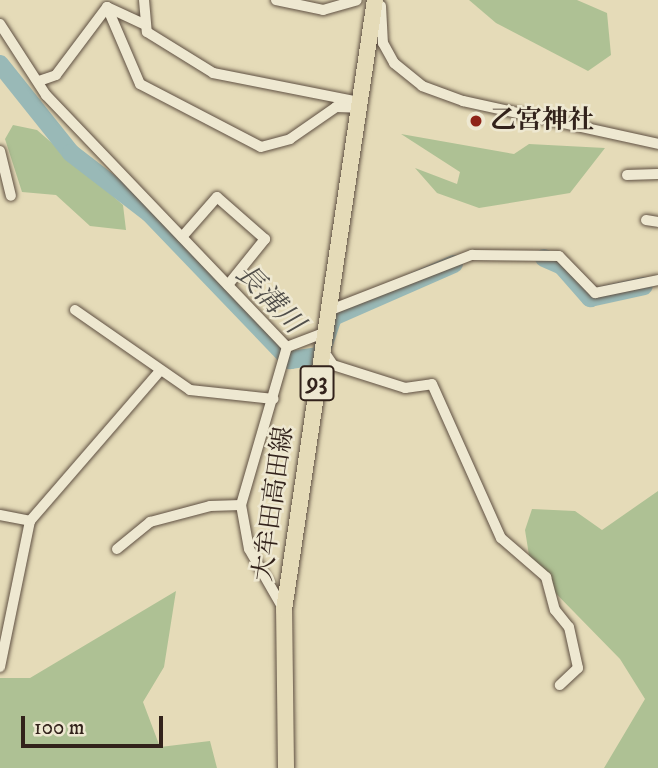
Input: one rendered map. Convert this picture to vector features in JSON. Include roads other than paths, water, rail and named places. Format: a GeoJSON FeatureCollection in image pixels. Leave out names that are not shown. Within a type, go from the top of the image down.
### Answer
{"type":"FeatureCollection","features":[{"type":"Feature","properties":{"kind":"main road","name":"大牟田高田線"},"geometry":{"type":"LineString","coordinates":[[286,768],[284,610],[375,0]]}},
{"type":"Feature","properties":{"kind":"street"},"geometry":{"type":"LineString","coordinates":[[143,24],[144,0]]}},
{"type":"Feature","properties":{"kind":"street"},"geometry":{"type":"LineString","coordinates":[[276,0],[324,10],[357,0]]}},
{"type":"Feature","properties":{"kind":"street"},"geometry":{"type":"LineString","coordinates":[[381,0],[383,43],[394,63],[422,86],[658,144]]}},
{"type":"Feature","properties":{"kind":"street"},"geometry":{"type":"LineString","coordinates":[[107,7],[143,24],[213,73],[360,105]]}},
{"type":"Feature","properties":{"kind":"street"},"geometry":{"type":"LineString","coordinates":[[107,7],[140,84],[261,147],[290,139],[336,107],[360,105]]}},
{"type":"Feature","properties":{"kind":"street"},"geometry":{"type":"LineString","coordinates":[[39,81],[56,75],[107,7]]}},
{"type":"Feature","properties":{"kind":"street"},"geometry":{"type":"LineString","coordinates":[[0,24],[39,81],[287,347]]}},
{"type":"Feature","properties":{"kind":"street"},"geometry":{"type":"LineString","coordinates":[[0,151],[11,196]]}},
{"type":"Feature","properties":{"kind":"street"},"geometry":{"type":"LineString","coordinates":[[627,174],[658,174]]}},
{"type":"Feature","properties":{"kind":"street"},"geometry":{"type":"LineString","coordinates":[[182,237],[217,197],[265,239],[228,285]]}},
{"type":"Feature","properties":{"kind":"street"},"geometry":{"type":"LineString","coordinates":[[646,220],[658,222]]}},
{"type":"Feature","properties":{"kind":"street"},"geometry":{"type":"LineString","coordinates":[[328,311],[472,255],[559,256],[595,293],[658,280]]}},
{"type":"Feature","properties":{"kind":"street"},"geometry":{"type":"LineString","coordinates":[[75,310],[158,373],[190,390],[274,399]]}},
{"type":"Feature","properties":{"kind":"street"},"geometry":{"type":"LineString","coordinates":[[287,347],[323,340],[333,365],[405,388],[432,384],[501,538],[546,577],[555,610],[569,627],[578,668],[561,685]]}},
{"type":"Feature","properties":{"kind":"street"},"geometry":{"type":"LineString","coordinates":[[284,610],[249,549],[241,505],[287,347]]}},
{"type":"Feature","properties":{"kind":"street"},"geometry":{"type":"LineString","coordinates":[[0,667],[30,521],[158,373]]}},
{"type":"Feature","properties":{"kind":"street"},"geometry":{"type":"LineString","coordinates":[[117,549],[150,522],[210,506],[241,505]]}},
{"type":"Feature","properties":{"kind":"street"},"geometry":{"type":"LineString","coordinates":[[0,515],[30,521]]}},
{"type":"Feature","properties":{"kind":"waterway","name":"長溝川"},"geometry":{"type":"LineString","coordinates":[[0,64],[71,153],[149,213],[290,360],[320,356],[333,317],[454,264]]}},
{"type":"Feature","properties":{"kind":"waterway","name":"長溝川"},"geometry":{"type":"LineString","coordinates":[[544,258],[562,266],[590,298],[644,286]]}},
{"type":"Feature","properties":{"kind":"place","name":"乙宮神社"},"geometry":{"type":"Point","coordinates":[476,121]}}]}
